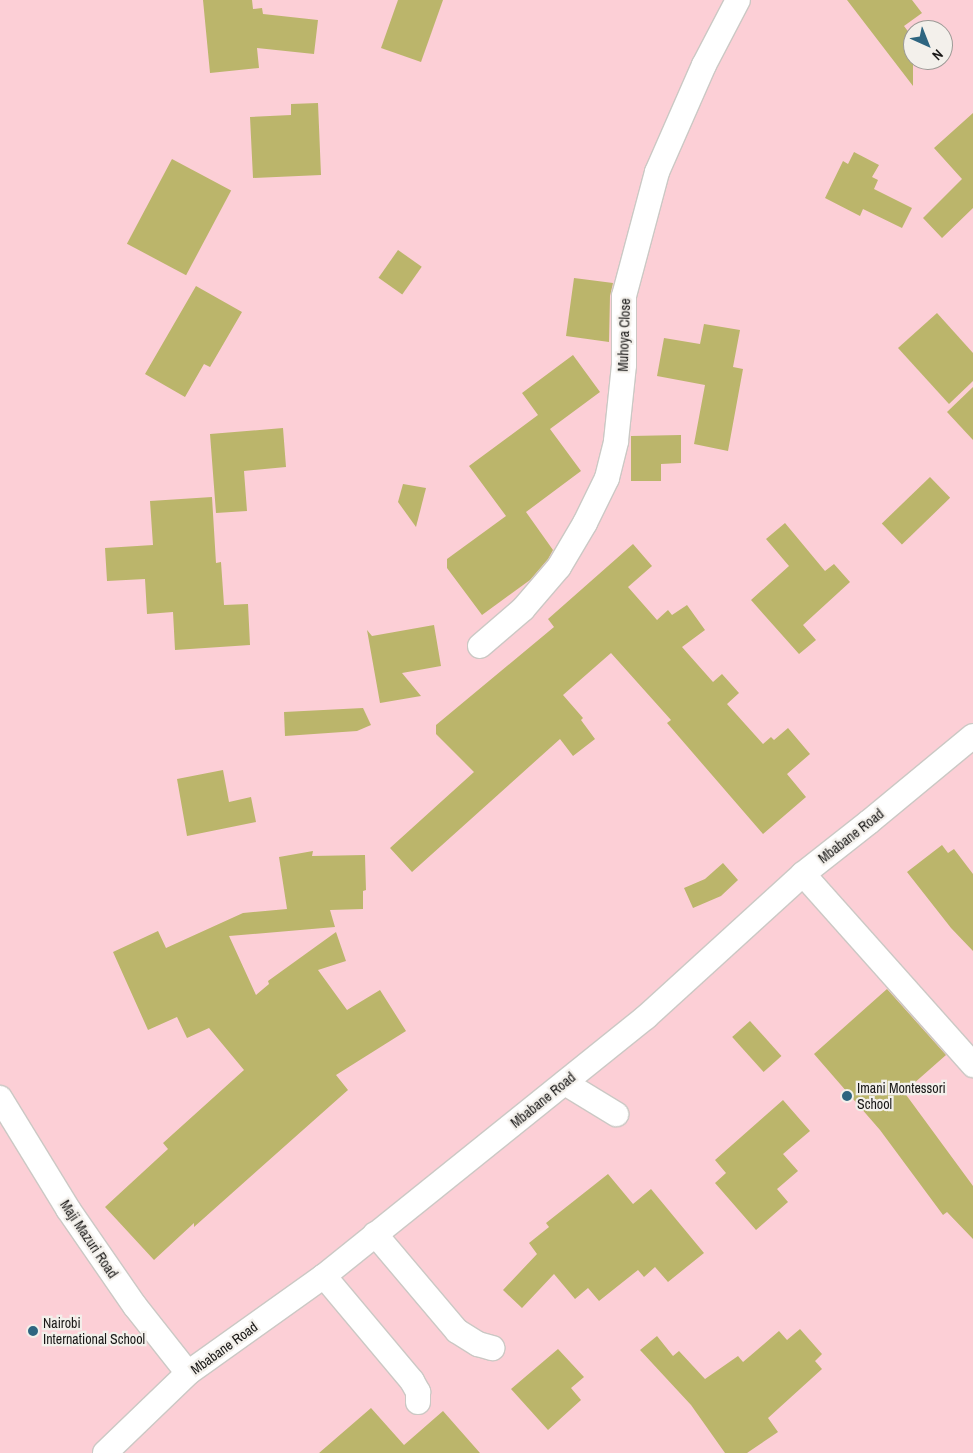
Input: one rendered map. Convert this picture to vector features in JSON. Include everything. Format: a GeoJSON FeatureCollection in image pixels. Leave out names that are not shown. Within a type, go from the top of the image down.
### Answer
{"type":"FeatureCollection","features":[{"type":"Feature","properties":{"kind":"street","name":"Muhoya Close"},"geometry":{"type":"LineString","coordinates":[[480,646],[523,610],[559,567],[585,523],[607,478],[616,441],[624,365],[624,296],[657,172],[704,66],[738,0]]}},
{"type":"Feature","properties":{"kind":"street","name":"Mbabane Road"},"geometry":{"type":"LineString","coordinates":[[105,1453],[188,1373],[324,1276],[646,1017],[803,874],[973,736]]}},
{"type":"Feature","properties":{"kind":"street"},"geometry":{"type":"LineString","coordinates":[[803,874],[973,1065]]}},
{"type":"Feature","properties":{"kind":"street"},"geometry":{"type":"LineString","coordinates":[[565,1082],[616,1114]]}},
{"type":"Feature","properties":{"kind":"street","name":"Maji Mazuri Road"},"geometry":{"type":"LineString","coordinates":[[0,1098],[68,1210],[135,1306],[188,1373]]}},
{"type":"Feature","properties":{"kind":"street"},"geometry":{"type":"LineString","coordinates":[[375,1234],[457,1331],[478,1344],[492,1348]]}},
{"type":"Feature","properties":{"kind":"street"},"geometry":{"type":"LineString","coordinates":[[324,1276],[412,1380],[418,1392],[418,1402]]}},
{"type":"Feature","properties":{"kind":"shaded area"},"geometry":{"type":"Polygon","coordinates":[[[0,0],[973,0],[973,1453],[0,1453],[0,0]]]}},
{"type":"Feature","properties":{"kind":"building"},"geometry":{"type":"Polygon","coordinates":[[[203,0],[252,0],[253,9],[262,8],[263,14],[318,20],[314,54],[257,48],[259,68],[210,73],[203,0]]]}},
{"type":"Feature","properties":{"kind":"building"},"geometry":{"type":"Polygon","coordinates":[[[398,0],[443,0],[421,62],[381,48],[398,0]]]}},
{"type":"Feature","properties":{"kind":"building"},"geometry":{"type":"Polygon","coordinates":[[[847,0],[912,0],[922,13],[912,20],[903,20],[903,70],[913,70],[913,86],[847,0]]]}},
{"type":"Feature","properties":{"kind":"building"},"geometry":{"type":"Polygon","coordinates":[[[318,103],[321,175],[253,178],[250,117],[291,115],[291,104],[318,103]]]}},
{"type":"Feature","properties":{"kind":"building"},"geometry":{"type":"Polygon","coordinates":[[[973,113],[973,208],[942,238],[923,218],[962,179],[934,148],[973,113]]]}},
{"type":"Feature","properties":{"kind":"building"},"geometry":{"type":"Polygon","coordinates":[[[854,152],[879,165],[872,177],[878,180],[874,189],[912,208],[902,228],[863,209],[860,216],[825,198],[843,161],[848,164],[854,152]]]}},
{"type":"Feature","properties":{"kind":"building"},"geometry":{"type":"Polygon","coordinates":[[[172,159],[231,190],[186,275],[127,244],[172,159]]]}},
{"type":"Feature","properties":{"kind":"building"},"geometry":{"type":"Polygon","coordinates":[[[398,250],[422,267],[402,294],[378,278],[398,250]]]}},
{"type":"Feature","properties":{"kind":"building"},"geometry":{"type":"Polygon","coordinates":[[[574,278],[613,283],[610,296],[609,342],[566,336],[574,278]]]}},
{"type":"Feature","properties":{"kind":"building"},"geometry":{"type":"Polygon","coordinates":[[[196,286],[242,312],[210,367],[204,364],[185,397],[145,374],[196,286]]]}},
{"type":"Feature","properties":{"kind":"building"},"geometry":{"type":"Polygon","coordinates":[[[937,313],[973,353],[973,381],[949,404],[898,348],[937,313]]]}},
{"type":"Feature","properties":{"kind":"building"},"geometry":{"type":"Polygon","coordinates":[[[704,324],[740,330],[733,367],[743,369],[728,451],[694,444],[705,385],[657,376],[664,338],[700,344],[704,324]]]}},
{"type":"Feature","properties":{"kind":"building"},"geometry":{"type":"Polygon","coordinates":[[[573,355],[600,392],[550,429],[581,471],[526,512],[553,550],[548,559],[530,580],[482,615],[447,568],[447,559],[506,516],[469,466],[538,415],[522,393],[573,355]]]}},
{"type":"Feature","properties":{"kind":"building"},"geometry":{"type":"Polygon","coordinates":[[[973,387],[973,440],[947,412],[973,387]]]}},
{"type":"Feature","properties":{"kind":"building"},"geometry":{"type":"Polygon","coordinates":[[[283,428],[286,467],[244,471],[247,511],[216,513],[210,434],[283,428]]]}},
{"type":"Feature","properties":{"kind":"building"},"geometry":{"type":"Polygon","coordinates":[[[681,435],[681,463],[661,464],[661,481],[631,481],[631,436],[681,435]]]}},
{"type":"Feature","properties":{"kind":"building"},"geometry":{"type":"Polygon","coordinates":[[[930,477],[950,498],[902,544],[882,524],[930,477]]]}},
{"type":"Feature","properties":{"kind":"building"},"geometry":{"type":"Polygon","coordinates":[[[403,484],[426,488],[416,527],[398,502],[403,484]]]}},
{"type":"Feature","properties":{"kind":"building"},"geometry":{"type":"Polygon","coordinates":[[[212,497],[216,563],[221,562],[224,605],[248,604],[250,645],[175,650],[173,612],[147,614],[145,579],[107,581],[105,548],[153,545],[150,501],[212,497]]]}},
{"type":"Feature","properties":{"kind":"building"},"geometry":{"type":"Polygon","coordinates":[[[785,523],[825,571],[834,564],[850,582],[803,625],[816,640],[799,654],[751,600],[789,566],[766,539],[785,523]]]}},
{"type":"Feature","properties":{"kind":"building"},"geometry":{"type":"Polygon","coordinates":[[[633,544],[652,566],[628,587],[657,620],[668,610],[672,615],[687,605],[705,630],[682,647],[713,682],[722,674],[739,693],[727,704],[763,744],[771,737],[774,740],[788,728],[810,754],[787,774],[806,797],[763,834],[667,723],[671,720],[611,653],[563,695],[583,718],[581,720],[595,739],[573,756],[560,739],[412,872],[390,848],[474,772],[436,734],[436,725],[554,627],[548,619],[633,544]]]}},
{"type":"Feature","properties":{"kind":"building"},"geometry":{"type":"Polygon","coordinates":[[[434,625],[441,666],[402,673],[421,696],[380,703],[367,630],[372,636],[434,625]]]}},
{"type":"Feature","properties":{"kind":"building"},"geometry":{"type":"Polygon","coordinates":[[[363,708],[371,725],[357,731],[285,736],[284,712],[363,708]]]}},
{"type":"Feature","properties":{"kind":"building"},"geometry":{"type":"Polygon","coordinates":[[[223,770],[229,802],[251,797],[256,822],[187,836],[177,779],[223,770]]]}},
{"type":"Feature","properties":{"kind":"building"},"geometry":{"type":"Polygon","coordinates":[[[942,845],[948,853],[954,849],[973,874],[973,951],[951,928],[907,872],[942,845]]]}},
{"type":"Feature","properties":{"kind":"building"},"geometry":{"type":"Polygon","coordinates":[[[313,851],[312,856],[365,855],[366,890],[363,891],[363,909],[330,910],[335,927],[229,936],[256,995],[269,984],[268,981],[336,932],[346,961],[318,970],[347,1010],[380,990],[406,1031],[336,1075],[348,1090],[194,1227],[194,1223],[154,1260],[105,1207],[168,1149],[163,1143],[244,1070],[209,1028],[187,1038],[177,1017],[148,1030],[113,952],[158,931],[166,948],[243,913],[287,909],[279,857],[313,851]]]}},
{"type":"Feature","properties":{"kind":"building"},"geometry":{"type":"Polygon","coordinates":[[[723,863],[738,880],[721,896],[693,908],[684,888],[705,879],[723,863]]]}},
{"type":"Feature","properties":{"kind":"building"},"geometry":{"type":"Polygon","coordinates":[[[887,989],[946,1055],[904,1092],[973,1186],[973,1239],[947,1212],[943,1215],[880,1130],[814,1054],[887,989]]]}},
{"type":"Feature","properties":{"kind":"building"},"geometry":{"type":"Polygon","coordinates":[[[750,1021],[781,1056],[764,1072],[732,1037],[750,1021]]]}},
{"type":"Feature","properties":{"kind":"building"},"geometry":{"type":"Polygon","coordinates":[[[783,1100],[810,1131],[783,1154],[798,1171],[777,1189],[788,1202],[756,1230],[715,1183],[726,1173],[715,1160],[783,1100]]]}},
{"type":"Feature","properties":{"kind":"building"},"geometry":{"type":"Polygon","coordinates":[[[608,1174],[633,1204],[651,1189],[704,1253],[668,1282],[655,1267],[644,1277],[638,1270],[599,1301],[588,1288],[575,1299],[554,1274],[522,1308],[503,1290],[537,1254],[529,1243],[549,1227],[546,1223],[608,1174]]]}},
{"type":"Feature","properties":{"kind":"building"},"geometry":{"type":"Polygon","coordinates":[[[800,1329],[822,1354],[815,1361],[822,1369],[768,1418],[778,1432],[747,1453],[725,1453],[691,1405],[640,1350],[657,1336],[673,1356],[679,1351],[705,1379],[738,1356],[743,1362],[779,1331],[787,1340],[800,1329]]]}},
{"type":"Feature","properties":{"kind":"building"},"geometry":{"type":"Polygon","coordinates":[[[558,1349],[584,1377],[571,1388],[581,1400],[548,1430],[511,1389],[558,1349]]]}},
{"type":"Feature","properties":{"kind":"building"},"geometry":{"type":"Polygon","coordinates":[[[371,1408],[404,1445],[443,1411],[480,1453],[319,1453],[371,1408]]]}},
{"type":"Feature","properties":{"kind":"place","name":"Imani Montessori School"},"geometry":{"type":"Point","coordinates":[847,1096]}},
{"type":"Feature","properties":{"kind":"place","name":"Nairobi International School"},"geometry":{"type":"Point","coordinates":[33,1331]}}]}
